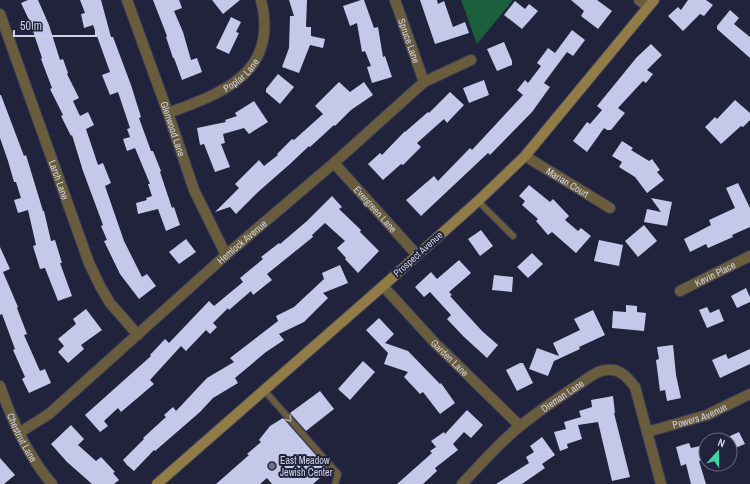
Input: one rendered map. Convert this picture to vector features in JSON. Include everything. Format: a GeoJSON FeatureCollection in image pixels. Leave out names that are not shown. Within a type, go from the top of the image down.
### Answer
{"type":"FeatureCollection","features":[{"type":"Feature","properties":{"kind":"street","name":"Glenwood Lane"},"geometry":{"type":"LineString","coordinates":[[127,0],[194,190],[226,255]]}},
{"type":"Feature","properties":{"kind":"street","name":"Poplar Lane"},"geometry":{"type":"LineString","coordinates":[[168,113],[220,93],[244,75],[262,48],[265,32],[265,17],[262,0]]}},
{"type":"Feature","properties":{"kind":"street","name":"Spruce Lane"},"geometry":{"type":"LineString","coordinates":[[395,0],[424,82]]}},
{"type":"Feature","properties":{"kind":"street"},"geometry":{"type":"LineString","coordinates":[[639,0],[651,4]]}},
{"type":"Feature","properties":{"kind":"street","name":"Prospect Avenue"},"geometry":{"type":"LineString","coordinates":[[157,484],[418,255],[526,156],[651,4]]}},
{"type":"Feature","properties":{"kind":"street","name":"Larch Lane"},"geometry":{"type":"LineString","coordinates":[[0,14],[90,263],[100,286],[110,303],[138,335]]}},
{"type":"Feature","properties":{"kind":"street","name":"Hemlock Avenue"},"geometry":{"type":"LineString","coordinates":[[19,433],[49,414],[226,255],[334,163],[424,82],[471,60]]}},
{"type":"Feature","properties":{"kind":"street","name":"Marian Court"},"geometry":{"type":"LineString","coordinates":[[526,156],[610,208]]}},
{"type":"Feature","properties":{"kind":"street","name":"Evergreen Lane"},"geometry":{"type":"LineString","coordinates":[[334,163],[418,255]]}},
{"type":"Feature","properties":{"kind":"street","name":"Kevin Place"},"geometry":{"type":"LineString","coordinates":[[680,291],[750,256]]}},
{"type":"Feature","properties":{"kind":"street","name":"Garden Lane"},"geometry":{"type":"LineString","coordinates":[[383,286],[435,344],[520,426]]}},
{"type":"Feature","properties":{"kind":"street","name":"Dieman Lane"},"geometry":{"type":"LineString","coordinates":[[462,484],[500,444],[520,426],[552,402],[597,372],[607,370],[625,375],[635,387],[661,484]]}},
{"type":"Feature","properties":{"kind":"street","name":"Chestnut Lane"},"geometry":{"type":"LineString","coordinates":[[0,386],[19,433],[39,469],[52,484]]}},
{"type":"Feature","properties":{"kind":"street","name":"Powers Avenue"},"geometry":{"type":"LineString","coordinates":[[647,432],[707,415],[750,394]]}},
{"type":"Feature","properties":{"kind":"lane"},"geometry":{"type":"LineString","coordinates":[[478,201],[514,236]]}},
{"type":"Feature","properties":{"kind":"lane"},"geometry":{"type":"LineString","coordinates":[[264,390],[338,474],[335,484]]}},
{"type":"Feature","properties":{"kind":"green space"},"geometry":{"type":"Polygon","coordinates":[[[461,0],[513,0],[477,44],[461,0]]]}},
{"type":"Feature","properties":{"kind":"building"},"geometry":{"type":"Polygon","coordinates":[[[28,0],[38,0],[49,25],[60,60],[63,59],[68,73],[67,74],[79,98],[73,101],[80,116],[88,112],[94,125],[86,129],[98,165],[103,163],[111,183],[105,186],[124,241],[142,277],[147,274],[156,286],[139,299],[120,274],[104,241],[107,240],[101,226],[103,225],[83,171],[72,135],[71,136],[61,116],[63,115],[50,89],[52,88],[41,59],[42,58],[30,22],[21,3],[28,0]]]}},
{"type":"Feature","properties":{"kind":"building"},"geometry":{"type":"Polygon","coordinates":[[[80,0],[101,0],[111,37],[113,37],[131,85],[141,117],[139,118],[151,151],[153,151],[161,171],[160,172],[172,208],[174,207],[180,225],[166,231],[158,209],[138,214],[136,203],[147,200],[146,198],[152,196],[148,184],[150,184],[135,148],[127,151],[123,139],[130,137],[127,129],[130,128],[118,92],[110,95],[102,75],[110,72],[93,25],[84,28],[81,14],[85,13],[80,0]]]}},
{"type":"Feature","properties":{"kind":"building"},"geometry":{"type":"Polygon","coordinates":[[[153,0],[179,0],[182,8],[174,11],[183,32],[191,60],[197,58],[202,72],[182,80],[153,0]]]}},
{"type":"Feature","properties":{"kind":"building"},"geometry":{"type":"Polygon","coordinates":[[[212,0],[240,0],[223,14],[212,0]]]}},
{"type":"Feature","properties":{"kind":"building"},"geometry":{"type":"Polygon","coordinates":[[[289,0],[307,0],[306,27],[311,27],[311,36],[325,39],[323,48],[310,45],[299,73],[282,67],[289,48],[290,16],[294,16],[289,0]]]}},
{"type":"Feature","properties":{"kind":"building"},"geometry":{"type":"Polygon","coordinates":[[[364,0],[374,28],[378,27],[383,57],[385,56],[392,77],[372,83],[367,67],[371,66],[365,51],[362,52],[357,23],[350,26],[343,6],[364,0]]]}},
{"type":"Feature","properties":{"kind":"building"},"geometry":{"type":"Polygon","coordinates":[[[420,0],[437,0],[438,4],[444,1],[453,27],[465,22],[469,33],[435,44],[420,0]]]}},
{"type":"Feature","properties":{"kind":"building"},"geometry":{"type":"Polygon","coordinates":[[[571,0],[597,0],[612,11],[598,29],[581,16],[584,11],[571,0]]]}},
{"type":"Feature","properties":{"kind":"building"},"geometry":{"type":"Polygon","coordinates":[[[688,0],[706,0],[713,5],[704,16],[700,14],[683,31],[668,16],[678,7],[681,10],[688,0]]]}},
{"type":"Feature","properties":{"kind":"building"},"geometry":{"type":"Polygon","coordinates":[[[515,1],[525,9],[529,4],[538,11],[522,29],[504,15],[515,1]]]}},
{"type":"Feature","properties":{"kind":"building"},"geometry":{"type":"Polygon","coordinates":[[[730,10],[739,18],[734,24],[750,37],[750,58],[717,29],[717,26],[730,10]]]}},
{"type":"Feature","properties":{"kind":"building"},"geometry":{"type":"Polygon","coordinates":[[[231,17],[241,22],[236,32],[239,33],[229,54],[216,48],[231,17]]]}},
{"type":"Feature","properties":{"kind":"building"},"geometry":{"type":"Polygon","coordinates":[[[572,30],[585,40],[573,56],[567,52],[544,83],[550,87],[532,112],[490,155],[488,153],[421,216],[406,200],[434,176],[438,181],[470,148],[472,150],[523,95],[517,90],[525,80],[528,83],[541,66],[537,63],[548,48],[555,53],[572,30]]]}},
{"type":"Feature","properties":{"kind":"building"},"geometry":{"type":"Polygon","coordinates":[[[504,42],[512,61],[512,65],[497,71],[487,49],[504,42]]]}},
{"type":"Feature","properties":{"kind":"building"},"geometry":{"type":"Polygon","coordinates":[[[651,44],[662,55],[647,70],[653,74],[646,83],[643,81],[618,108],[625,113],[611,130],[604,128],[587,152],[573,141],[587,122],[590,124],[602,110],[597,106],[637,57],[651,44]]]}},
{"type":"Feature","properties":{"kind":"building"},"geometry":{"type":"Polygon","coordinates":[[[278,74],[294,87],[280,104],[266,92],[266,89],[278,74]]]}},
{"type":"Feature","properties":{"kind":"building"},"geometry":{"type":"Polygon","coordinates":[[[484,80],[489,95],[469,103],[463,88],[484,80]]]}},
{"type":"Feature","properties":{"kind":"building"},"geometry":{"type":"Polygon","coordinates":[[[339,82],[350,92],[364,82],[373,95],[351,110],[335,126],[334,125],[310,147],[309,146],[236,214],[230,207],[215,212],[239,188],[235,184],[259,160],[264,166],[278,155],[277,154],[292,139],[294,140],[323,114],[315,106],[339,82]]]}},
{"type":"Feature","properties":{"kind":"building"},"geometry":{"type":"Polygon","coordinates":[[[450,92],[464,105],[447,123],[444,119],[417,143],[421,147],[403,165],[401,164],[383,180],[368,164],[380,153],[382,155],[405,131],[428,112],[429,113],[450,92]]]}},
{"type":"Feature","properties":{"kind":"building"},"geometry":{"type":"Polygon","coordinates":[[[0,95],[24,156],[26,155],[44,211],[51,241],[55,240],[62,263],[60,263],[72,296],[58,301],[45,268],[40,269],[33,246],[36,245],[28,210],[18,213],[14,200],[21,198],[16,182],[14,182],[0,138],[0,95]]]}},
{"type":"Feature","properties":{"kind":"building"},"geometry":{"type":"Polygon","coordinates":[[[735,100],[750,113],[750,120],[721,144],[705,127],[715,117],[717,119],[735,100]]]}},
{"type":"Feature","properties":{"kind":"building"},"geometry":{"type":"Polygon","coordinates":[[[254,101],[268,122],[249,134],[244,128],[223,134],[225,143],[221,144],[230,167],[215,172],[204,144],[200,145],[197,128],[226,122],[225,120],[237,116],[235,113],[254,101]]]}},
{"type":"Feature","properties":{"kind":"building"},"geometry":{"type":"Polygon","coordinates":[[[622,141],[633,148],[631,150],[649,161],[652,159],[660,170],[657,172],[664,180],[647,193],[635,177],[619,167],[622,162],[612,156],[622,141]]]}},
{"type":"Feature","properties":{"kind":"building"},"geometry":{"type":"Polygon","coordinates":[[[738,183],[750,208],[750,227],[732,235],[733,237],[708,248],[706,244],[690,252],[684,239],[711,225],[709,220],[735,208],[726,188],[738,183]]]}},
{"type":"Feature","properties":{"kind":"building"},"geometry":{"type":"Polygon","coordinates":[[[529,185],[550,202],[553,199],[569,216],[565,220],[578,231],[581,228],[591,236],[576,253],[552,232],[548,235],[536,221],[538,219],[522,205],[525,201],[519,196],[529,185]]]}},
{"type":"Feature","properties":{"kind":"building"},"geometry":{"type":"Polygon","coordinates":[[[332,196],[342,207],[339,209],[361,230],[360,232],[379,251],[358,273],[337,248],[345,241],[325,223],[312,235],[313,237],[267,274],[272,280],[253,295],[251,291],[229,310],[228,308],[213,323],[217,327],[210,334],[206,330],[186,351],[181,346],[150,380],[154,384],[121,412],[118,408],[104,421],[108,426],[100,432],[85,415],[151,356],[150,355],[165,339],[169,343],[209,301],[214,306],[243,282],[240,278],[263,259],[261,257],[279,243],[280,244],[307,221],[332,196]]]}},
{"type":"Feature","properties":{"kind":"building"},"geometry":{"type":"Polygon","coordinates":[[[651,198],[672,202],[667,226],[644,222],[647,209],[661,212],[651,198]]]}},
{"type":"Feature","properties":{"kind":"building"},"geometry":{"type":"Polygon","coordinates":[[[644,225],[657,241],[638,257],[625,241],[644,225]]]}},
{"type":"Feature","properties":{"kind":"building"},"geometry":{"type":"Polygon","coordinates":[[[481,230],[493,246],[480,256],[468,239],[481,230]]]}},
{"type":"Feature","properties":{"kind":"building"},"geometry":{"type":"Polygon","coordinates":[[[186,239],[196,252],[179,264],[169,252],[186,239]]]}},
{"type":"Feature","properties":{"kind":"building"},"geometry":{"type":"Polygon","coordinates":[[[599,240],[623,245],[619,266],[594,261],[599,240]]]}},
{"type":"Feature","properties":{"kind":"building"},"geometry":{"type":"Polygon","coordinates":[[[0,247],[10,269],[3,272],[18,307],[17,308],[27,334],[24,335],[40,371],[45,369],[51,383],[29,393],[22,379],[25,377],[13,350],[15,349],[2,314],[0,315],[0,247]]]}},
{"type":"Feature","properties":{"kind":"building"},"geometry":{"type":"Polygon","coordinates":[[[532,253],[543,264],[528,278],[517,267],[532,253]]]}},
{"type":"Feature","properties":{"kind":"building"},"geometry":{"type":"Polygon","coordinates":[[[459,260],[471,273],[449,292],[452,295],[450,296],[482,331],[498,345],[487,358],[447,319],[451,315],[430,292],[424,297],[415,287],[431,272],[437,279],[459,260]]]}},
{"type":"Feature","properties":{"kind":"building"},"geometry":{"type":"Polygon","coordinates":[[[340,265],[348,283],[323,293],[328,298],[304,322],[279,334],[284,340],[266,352],[235,378],[238,383],[213,398],[200,412],[155,451],[154,450],[134,471],[127,465],[123,460],[144,439],[143,438],[166,417],[164,415],[173,407],[176,411],[207,378],[234,362],[230,358],[278,321],[276,316],[294,307],[324,279],[322,273],[340,265]]]}},
{"type":"Feature","properties":{"kind":"building"},"geometry":{"type":"Polygon","coordinates":[[[494,275],[513,277],[512,292],[492,290],[494,275]]]}},
{"type":"Feature","properties":{"kind":"building"},"geometry":{"type":"Polygon","coordinates":[[[746,288],[750,297],[750,302],[737,308],[731,296],[746,288]]]}},
{"type":"Feature","properties":{"kind":"building"},"geometry":{"type":"Polygon","coordinates":[[[626,305],[637,306],[637,312],[646,313],[644,331],[612,328],[613,311],[626,312],[626,305]]]}},
{"type":"Feature","properties":{"kind":"building"},"geometry":{"type":"Polygon","coordinates":[[[707,307],[710,313],[719,309],[724,321],[707,328],[699,310],[707,307]]]}},
{"type":"Feature","properties":{"kind":"building"},"geometry":{"type":"Polygon","coordinates":[[[86,309],[102,330],[81,345],[84,349],[68,363],[58,352],[64,346],[58,339],[76,324],[73,319],[86,309]]]}},
{"type":"Feature","properties":{"kind":"building"},"geometry":{"type":"Polygon","coordinates":[[[593,310],[605,335],[554,361],[548,376],[529,369],[537,348],[559,356],[553,343],[580,330],[574,319],[593,310]]]}},
{"type":"Feature","properties":{"kind":"building"},"geometry":{"type":"Polygon","coordinates":[[[379,318],[394,334],[385,343],[408,351],[440,384],[441,383],[455,403],[440,414],[423,392],[420,394],[404,377],[408,372],[384,364],[388,353],[366,330],[379,318]]]}},
{"type":"Feature","properties":{"kind":"building"},"geometry":{"type":"Polygon","coordinates":[[[673,345],[676,375],[681,398],[667,401],[665,390],[660,391],[656,360],[659,359],[657,347],[673,345]]]}},
{"type":"Feature","properties":{"kind":"building"},"geometry":{"type":"Polygon","coordinates":[[[750,349],[750,364],[720,378],[712,360],[726,354],[728,359],[750,349]]]}},
{"type":"Feature","properties":{"kind":"building"},"geometry":{"type":"Polygon","coordinates":[[[363,361],[375,372],[350,400],[338,389],[363,361]]]}},
{"type":"Feature","properties":{"kind":"building"},"geometry":{"type":"Polygon","coordinates":[[[523,363],[533,383],[517,391],[506,370],[523,363]]]}},
{"type":"Feature","properties":{"kind":"building"},"geometry":{"type":"Polygon","coordinates":[[[320,391],[334,409],[306,431],[290,413],[320,391]]]}},
{"type":"Feature","properties":{"kind":"building"},"geometry":{"type":"Polygon","coordinates":[[[613,396],[614,413],[630,477],[612,481],[598,422],[578,425],[582,439],[567,444],[568,448],[560,451],[554,432],[566,429],[564,422],[581,417],[579,411],[592,407],[591,400],[613,396]]]}},
{"type":"Feature","properties":{"kind":"building"},"geometry":{"type":"Polygon","coordinates":[[[467,410],[483,425],[471,438],[464,432],[453,444],[458,450],[435,468],[437,471],[423,484],[397,484],[432,453],[430,451],[436,447],[431,441],[444,432],[445,434],[467,410]]]}},
{"type":"Feature","properties":{"kind":"building"},"geometry":{"type":"Polygon","coordinates":[[[283,418],[329,470],[313,484],[272,484],[267,478],[260,484],[216,484],[249,455],[247,454],[261,442],[259,440],[270,426],[283,418]]]}},
{"type":"Feature","properties":{"kind":"building"},"geometry":{"type":"Polygon","coordinates":[[[71,425],[84,439],[78,445],[96,461],[101,457],[115,472],[113,473],[119,480],[114,484],[92,484],[67,462],[51,444],[71,425]]]}},
{"type":"Feature","properties":{"kind":"building"},"geometry":{"type":"Polygon","coordinates":[[[738,432],[745,444],[738,447],[738,432]]]}},
{"type":"Feature","properties":{"kind":"building"},"geometry":{"type":"Polygon","coordinates":[[[542,437],[555,455],[542,464],[545,468],[522,484],[496,484],[529,463],[526,457],[534,452],[530,446],[542,437]]]}},
{"type":"Feature","properties":{"kind":"building"},"geometry":{"type":"Polygon","coordinates":[[[689,443],[691,448],[698,446],[698,472],[702,472],[706,484],[691,484],[686,464],[681,466],[676,447],[689,443]]]}},
{"type":"Feature","properties":{"kind":"building"},"geometry":{"type":"Polygon","coordinates":[[[0,458],[15,475],[4,484],[0,484],[0,458]]]}},
{"type":"Feature","properties":{"kind":"place","name":"East Meadow Jewish Center"},"geometry":{"type":"Point","coordinates":[272,466]}}]}
